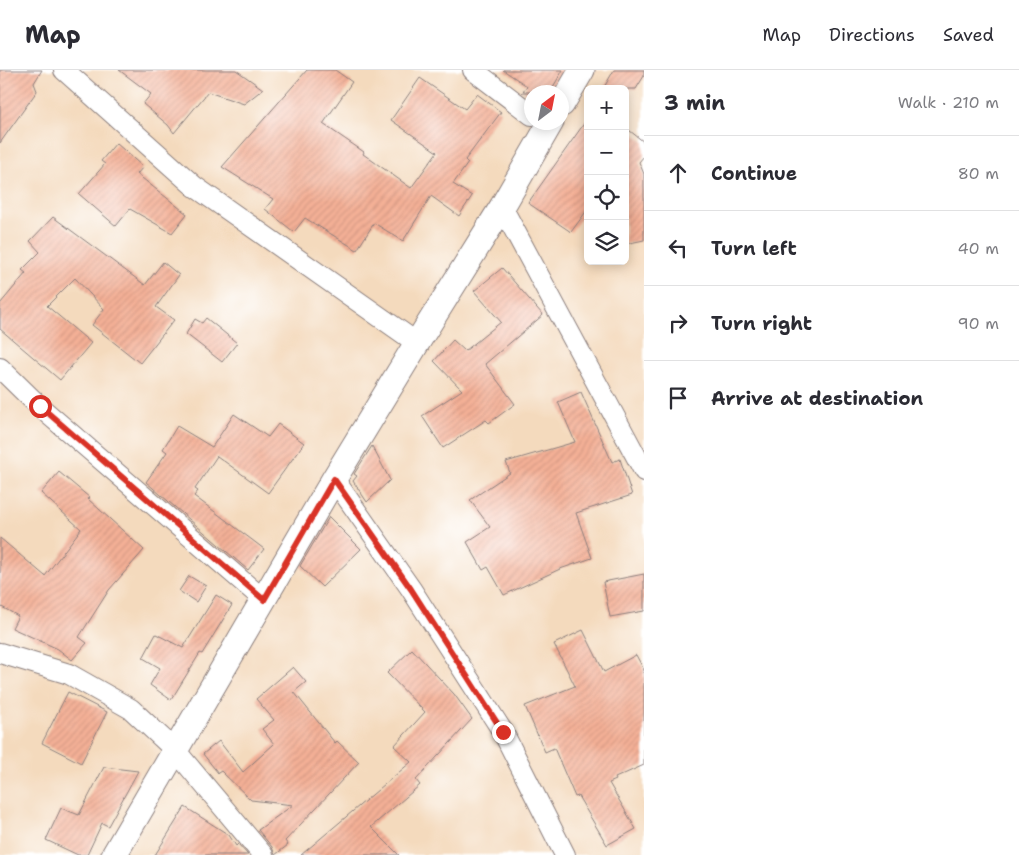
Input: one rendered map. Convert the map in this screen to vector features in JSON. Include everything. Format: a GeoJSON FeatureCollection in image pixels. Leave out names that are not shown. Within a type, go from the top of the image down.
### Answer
{"type":"FeatureCollection","features":[{"type":"Feature","properties":{"kind":"street"},"geometry":{"type":"LineString","coordinates":[[64,70],[194,186],[417,343]]}},
{"type":"Feature","properties":{"kind":"street"},"geometry":{"type":"LineString","coordinates":[[473,70],[524,108]]}},
{"type":"Feature","properties":{"kind":"street"},"geometry":{"type":"LineString","coordinates":[[569,92],[582,70]]}},
{"type":"Feature","properties":{"kind":"street"},"geometry":{"type":"LineString","coordinates":[[114,855],[334,479],[502,207],[539,130]]}},
{"type":"Feature","properties":{"kind":"street"},"geometry":{"type":"LineString","coordinates":[[502,207],[644,471]]}},
{"type":"Feature","properties":{"kind":"street"},"geometry":{"type":"LineString","coordinates":[[0,368],[47,413],[264,600]]}},
{"type":"Feature","properties":{"kind":"street"},"geometry":{"type":"LineString","coordinates":[[334,479],[411,589],[503,732],[566,855]]}},
{"type":"Feature","properties":{"kind":"street"},"geometry":{"type":"LineString","coordinates":[[0,653],[69,674],[131,709],[175,750],[262,855]]}},
{"type":"Feature","properties":{"kind":"building"},"geometry":{"type":"Polygon","coordinates":[[[0,70],[42,70],[34,83],[37,91],[0,143],[0,70]]]}},
{"type":"Feature","properties":{"kind":"building"},"geometry":{"type":"Polygon","coordinates":[[[119,70],[236,70],[263,89],[244,104],[208,92],[174,133],[168,125],[143,104],[151,94],[119,70]]]}},
{"type":"Feature","properties":{"kind":"building"},"geometry":{"type":"Polygon","coordinates":[[[307,70],[335,70],[352,82],[323,124],[411,188],[437,152],[391,120],[420,78],[465,109],[477,94],[501,112],[465,160],[468,163],[453,184],[472,196],[459,216],[431,196],[403,241],[374,223],[357,250],[305,218],[294,232],[265,209],[273,199],[222,167],[307,70]]]}},
{"type":"Feature","properties":{"kind":"building"},"geometry":{"type":"Polygon","coordinates":[[[503,70],[563,70],[554,85],[526,85],[503,70]]]}},
{"type":"Feature","properties":{"kind":"building"},"geometry":{"type":"Polygon","coordinates":[[[614,70],[644,70],[644,76],[636,89],[629,89],[629,85],[605,85],[614,70]]]}},
{"type":"Feature","properties":{"kind":"building"},"geometry":{"type":"Polygon","coordinates":[[[584,124],[584,214],[571,232],[528,203],[584,124]]]}},
{"type":"Feature","properties":{"kind":"building"},"geometry":{"type":"Polygon","coordinates":[[[629,130],[644,142],[644,156],[639,162],[644,174],[644,240],[629,243],[629,130]]]}},
{"type":"Feature","properties":{"kind":"building"},"geometry":{"type":"Polygon","coordinates":[[[116,143],[143,167],[137,174],[187,214],[172,233],[130,209],[116,226],[79,194],[105,164],[101,161],[116,143]]]}},
{"type":"Feature","properties":{"kind":"building"},"geometry":{"type":"Polygon","coordinates":[[[53,217],[145,285],[163,262],[179,275],[156,307],[174,320],[140,363],[92,325],[104,309],[75,278],[47,306],[91,343],[60,380],[0,329],[0,304],[26,273],[22,270],[40,252],[30,241],[53,217]]]}},
{"type":"Feature","properties":{"kind":"building"},"geometry":{"type":"Polygon","coordinates":[[[502,268],[543,315],[485,364],[515,404],[489,423],[486,420],[443,448],[422,416],[462,390],[434,361],[453,340],[465,351],[501,322],[474,291],[502,268]]]}},
{"type":"Feature","properties":{"kind":"building"},"geometry":{"type":"Polygon","coordinates":[[[206,318],[237,343],[222,362],[186,334],[195,319],[202,323],[206,318]]]}},
{"type":"Feature","properties":{"kind":"building"},"geometry":{"type":"Polygon","coordinates":[[[581,392],[612,462],[620,459],[632,495],[576,513],[592,558],[560,569],[504,595],[488,567],[483,570],[467,542],[490,527],[470,500],[510,473],[506,462],[575,442],[558,402],[581,392]]]}},
{"type":"Feature","properties":{"kind":"building"},"geometry":{"type":"Polygon","coordinates":[[[234,414],[268,437],[278,424],[304,443],[268,493],[217,456],[195,489],[198,491],[194,496],[264,549],[248,570],[146,482],[167,452],[163,449],[177,426],[212,447],[234,414]]]}},
{"type":"Feature","properties":{"kind":"building"},"geometry":{"type":"Polygon","coordinates":[[[372,446],[390,480],[367,502],[353,481],[357,476],[354,474],[372,446]]]}},
{"type":"Feature","properties":{"kind":"building"},"geometry":{"type":"Polygon","coordinates":[[[59,472],[90,498],[88,499],[144,550],[109,590],[79,637],[87,643],[72,660],[58,649],[12,628],[18,616],[0,606],[0,538],[45,576],[81,529],[41,493],[59,472]]]}},
{"type":"Feature","properties":{"kind":"building"},"geometry":{"type":"Polygon","coordinates":[[[329,517],[361,549],[322,587],[300,566],[329,517]]]}},
{"type":"Feature","properties":{"kind":"building"},"geometry":{"type":"Polygon","coordinates":[[[644,574],[644,611],[610,617],[603,582],[644,574]]]}},
{"type":"Feature","properties":{"kind":"building"},"geometry":{"type":"Polygon","coordinates":[[[189,576],[206,586],[196,602],[179,591],[189,576]]]}},
{"type":"Feature","properties":{"kind":"building"},"geometry":{"type":"Polygon","coordinates":[[[216,595],[232,605],[171,700],[150,685],[160,668],[143,658],[156,634],[183,648],[216,595]]]}},
{"type":"Feature","properties":{"kind":"building"},"geometry":{"type":"Polygon","coordinates":[[[583,630],[604,672],[636,655],[644,670],[644,765],[615,778],[616,780],[609,783],[636,829],[607,845],[578,796],[575,797],[554,748],[545,752],[525,706],[575,686],[554,644],[583,630]]]}},
{"type":"Feature","properties":{"kind":"building"},"geometry":{"type":"Polygon","coordinates":[[[412,649],[454,694],[472,719],[416,780],[420,785],[371,827],[399,855],[301,855],[411,762],[394,746],[425,712],[387,673],[412,649]]]}},
{"type":"Feature","properties":{"kind":"building"},"geometry":{"type":"Polygon","coordinates":[[[293,667],[306,682],[294,692],[335,743],[337,741],[359,762],[285,841],[288,845],[275,855],[272,847],[258,830],[293,805],[251,800],[221,771],[218,773],[203,754],[219,741],[243,772],[274,744],[262,729],[274,720],[256,699],[293,667]]]}},
{"type":"Feature","properties":{"kind":"building"},"geometry":{"type":"Polygon","coordinates":[[[68,692],[107,712],[81,763],[42,743],[68,692]]]}},
{"type":"Feature","properties":{"kind":"building"},"geometry":{"type":"Polygon","coordinates":[[[104,767],[138,771],[108,826],[102,823],[87,855],[78,855],[46,840],[61,808],[79,815],[104,767]]]}},
{"type":"Feature","properties":{"kind":"building"},"geometry":{"type":"Polygon","coordinates":[[[185,807],[229,835],[236,846],[238,844],[248,855],[155,855],[185,807]]]}},
{"type":"Feature","properties":{"kind":"route"},"geometry":{"type":"LineString","coordinates":[[40,406],[264,600],[334,479],[411,589],[503,732]]}}]}
